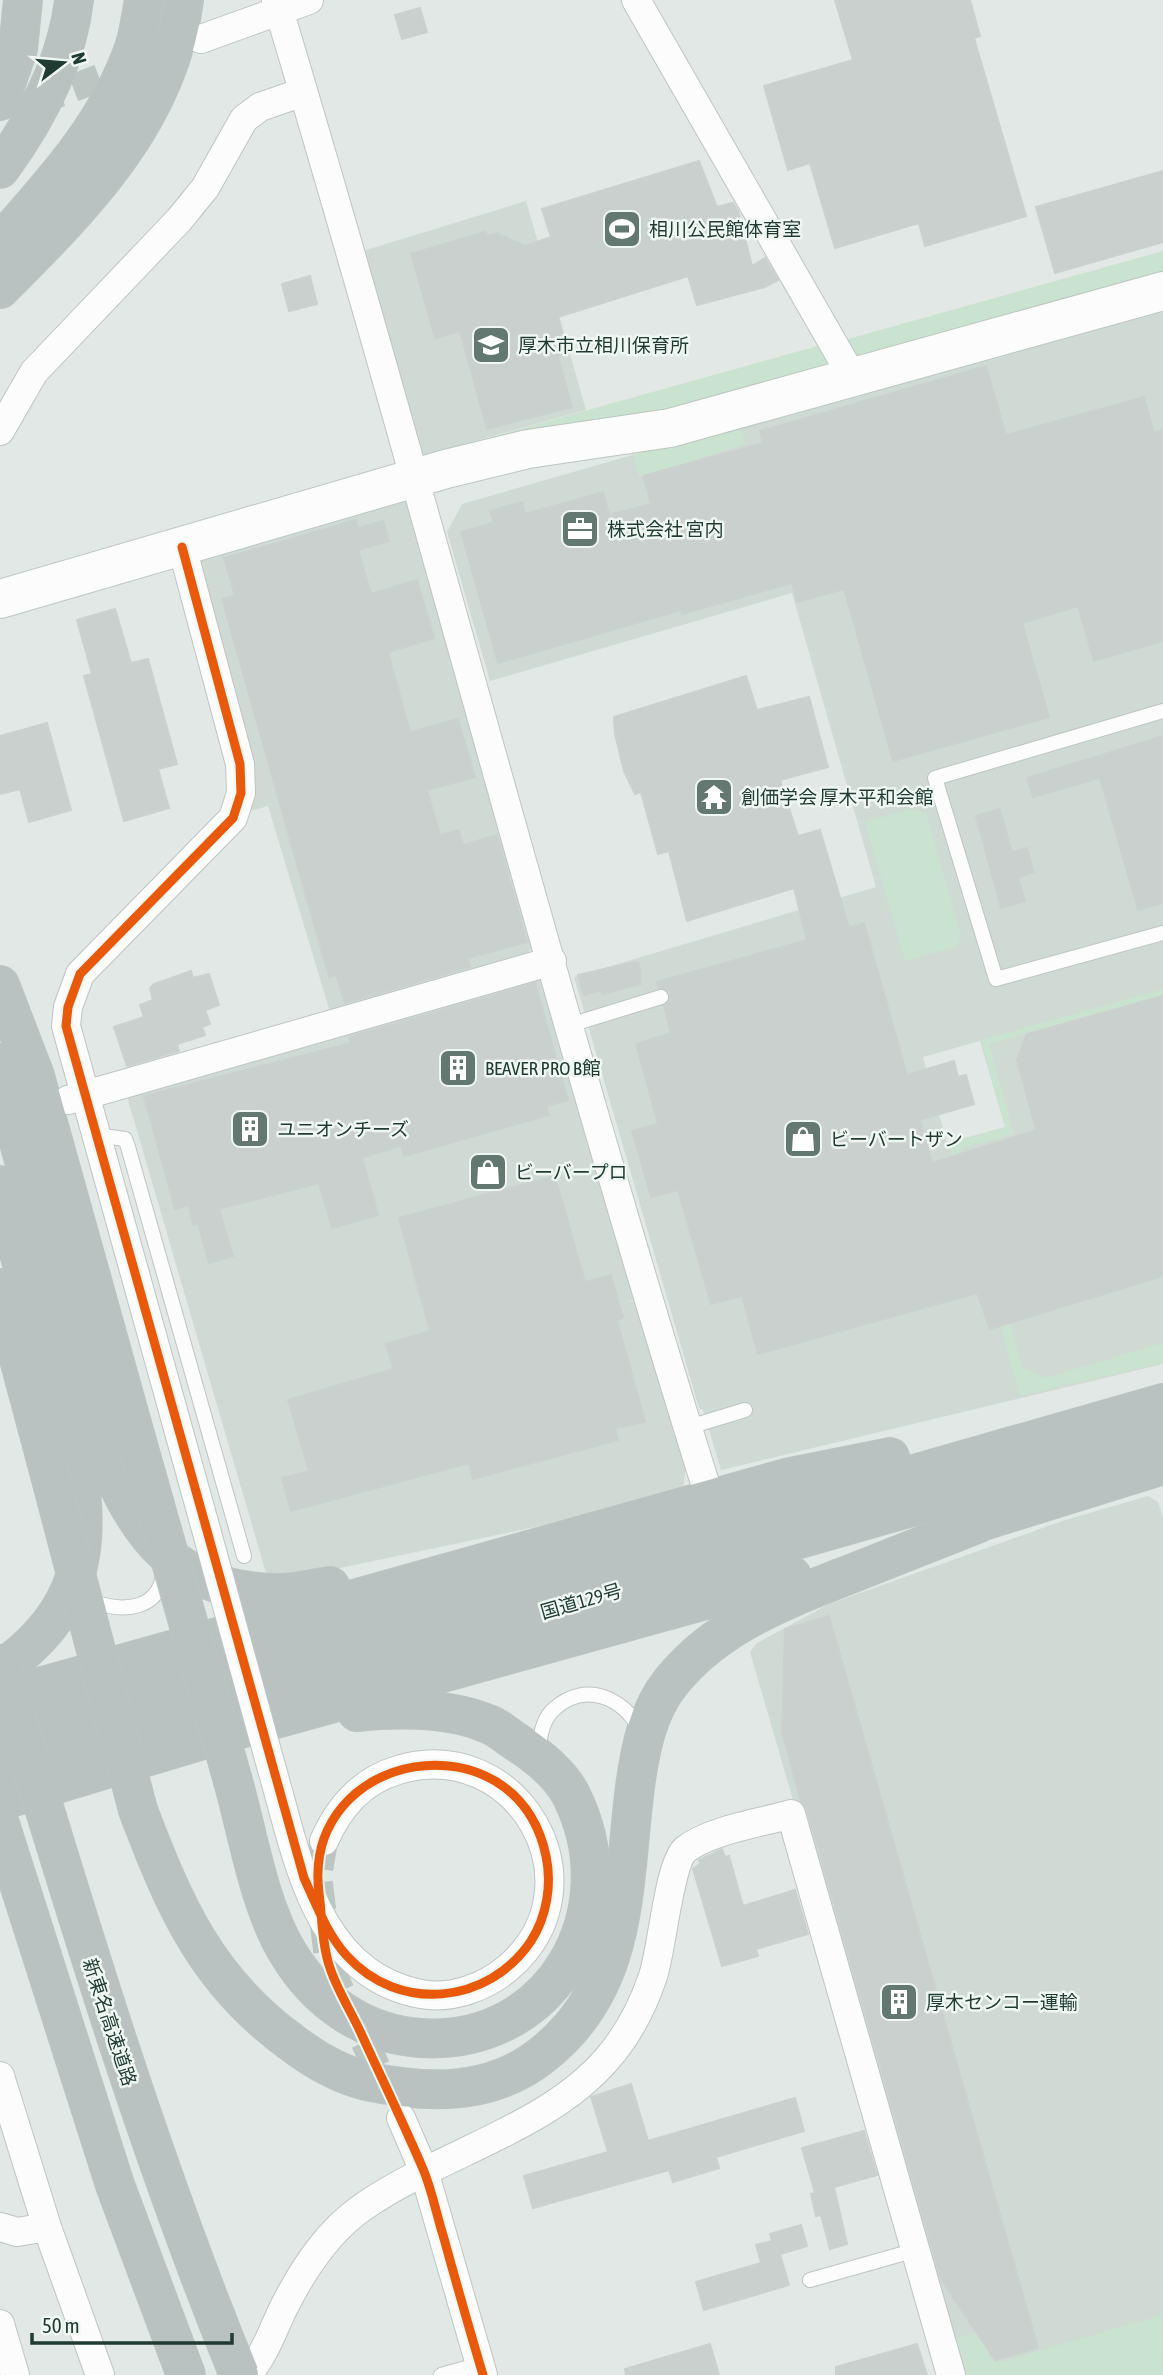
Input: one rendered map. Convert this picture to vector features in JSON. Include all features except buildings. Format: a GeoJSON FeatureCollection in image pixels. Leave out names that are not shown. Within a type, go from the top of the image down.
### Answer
{"type":"FeatureCollection","features":[{"type":"Feature","properties":{"kind":"highway"},"geometry":{"type":"LineString","coordinates":[[0,101],[18,49],[23,0]]}},
{"type":"Feature","properties":{"kind":"highway"},"geometry":{"type":"LineString","coordinates":[[0,169],[51,82],[69,29],[74,0]]}},
{"type":"Feature","properties":{"kind":"highway"},"geometry":{"type":"LineString","coordinates":[[0,243],[82,148],[104,112],[134,47],[144,0]]}},
{"type":"Feature","properties":{"kind":"highway"},"geometry":{"type":"LineString","coordinates":[[0,289],[129,146],[153,104],[169,64],[184,0]]}},
{"type":"Feature","properties":{"kind":"highway"},"geometry":{"type":"LineString","coordinates":[[0,985],[35,1076],[266,1901],[287,1951],[314,1989],[352,2020],[395,2036],[431,2039],[475,2032],[513,2018],[549,1991],[572,1957],[587,1917],[593,1869],[585,1832],[571,1793],[537,1756],[488,1724],[440,1712],[384,1709],[229,1732]]}},
{"type":"Feature","properties":{"kind":"highway"},"geometry":{"type":"LineString","coordinates":[[0,1063],[3,1084],[103,1449],[120,1493],[139,1526],[165,1556],[190,1571],[233,1589],[282,1593],[528,1548]]}},
{"type":"Feature","properties":{"kind":"highway"},"geometry":{"type":"LineString","coordinates":[[0,1185],[76,1458],[84,1498],[84,1540],[80,1569],[65,1601],[42,1635],[0,1670]]}},
{"type":"Feature","properties":{"kind":"highway"},"geometry":{"type":"LineString","coordinates":[[0,1288],[138,1810],[169,1891],[201,1947],[233,1992],[266,2024],[312,2058],[354,2078],[406,2090],[446,2091],[494,2082],[529,2066],[567,2036],[594,1999],[611,1956],[622,1915],[643,1737],[669,1685],[719,1636],[753,1614],[977,1524],[1158,1444]]}},
{"type":"Feature","properties":{"kind":"highway"},"geometry":{"type":"LineString","coordinates":[[0,1698],[528,1548],[790,1477],[1158,1444]]}},
{"type":"Feature","properties":{"kind":"highway","name":"国道129号"},"geometry":{"type":"LineString","coordinates":[[0,1735],[1158,1444]]}},
{"type":"Feature","properties":{"kind":"highway","name":"国道129号"},"geometry":{"type":"LineString","coordinates":[[0,1768],[1158,1444]]}},
{"type":"Feature","properties":{"kind":"highway"},"geometry":{"type":"LineString","coordinates":[[0,1801],[229,1732],[977,1524]]}},
{"type":"Feature","properties":{"kind":"highway","name":"新東名高速道路"},"geometry":{"type":"LineString","coordinates":[[0,1663],[116,2043],[158,2166],[239,2375]]}},
{"type":"Feature","properties":{"kind":"highway"},"geometry":{"type":"LineString","coordinates":[[0,1824],[65,2035],[115,2185],[186,2375]]}},
{"type":"Feature","properties":{"kind":"street"},"geometry":{"type":"LineString","coordinates":[[201,39],[278,6],[310,0]]}},
{"type":"Feature","properties":{"kind":"street"},"geometry":{"type":"LineString","coordinates":[[636,0],[853,378]]}},
{"type":"Feature","properties":{"kind":"street"},"geometry":{"type":"LineString","coordinates":[[278,6],[416,478],[570,1025],[710,1499]]}},
{"type":"Feature","properties":{"kind":"street"},"geometry":{"type":"LineString","coordinates":[[0,430],[34,372],[179,220],[205,188],[244,119],[260,107],[303,92]]}},
{"type":"Feature","properties":{"kind":"street"},"geometry":{"type":"LineString","coordinates":[[0,599],[416,478],[528,449],[670,428],[1163,290]]}},
{"type":"Feature","properties":{"kind":"street"},"geometry":{"type":"LineString","coordinates":[[183,547],[240,764],[242,793],[233,817],[79,974],[68,1007],[66,1026],[76,1098],[96,1135],[271,1766],[304,1878],[316,1905],[344,1953],[372,1978],[401,1990],[426,1995],[451,1994],[474,1988],[500,1974],[523,1953],[543,1917],[549,1874],[540,1834],[514,1797],[500,1784],[476,1772],[432,1763],[387,1773],[351,1798],[324,1840]]}},
{"type":"Feature","properties":{"kind":"street"},"geometry":{"type":"LineString","coordinates":[[76,1098],[552,961]]}},
{"type":"Feature","properties":{"kind":"street"},"geometry":{"type":"LineString","coordinates":[[247,2375],[258,2362],[286,2304],[316,2253],[336,2230],[363,2207],[424,2171],[544,2109],[583,2083],[608,2059],[635,2020],[653,1975],[668,1915],[674,1867],[683,1851],[699,1840],[791,1814],[951,2375]]}},
{"type":"Feature","properties":{"kind":"street"},"geometry":{"type":"LineString","coordinates":[[0,2076],[47,2227],[100,2375]]}},
{"type":"Feature","properties":{"kind":"street"},"geometry":{"type":"LineString","coordinates":[[401,2118],[424,2171],[481,2370]]}},
{"type":"Feature","properties":{"kind":"street"},"geometry":{"type":"LineString","coordinates":[[0,2228],[17,2232],[47,2227]]}},
{"type":"Feature","properties":{"kind":"street"},"geometry":{"type":"LineString","coordinates":[[0,2324],[15,2375]]}},
{"type":"Feature","properties":{"kind":"lane"},"geometry":{"type":"LineString","coordinates":[[1163,711],[935,778],[996,979],[1163,933]]}},
{"type":"Feature","properties":{"kind":"lane"},"geometry":{"type":"LineString","coordinates":[[570,1025],[661,997]]}},
{"type":"Feature","properties":{"kind":"lane"},"geometry":{"type":"LineString","coordinates":[[96,1135],[116,1135],[125,1139],[128,1147],[244,1556]]}},
{"type":"Feature","properties":{"kind":"lane"},"geometry":{"type":"LineString","coordinates":[[689,1427],[745,1410]]}},
{"type":"Feature","properties":{"kind":"lane"},"geometry":{"type":"LineString","coordinates":[[80,1569],[87,1590],[97,1603],[131,1609],[152,1600],[162,1586],[165,1556]]}},
{"type":"Feature","properties":{"kind":"lane"},"geometry":{"type":"LineString","coordinates":[[537,1756],[541,1730],[553,1709],[576,1696],[594,1694],[614,1699],[631,1713],[643,1737]]}},
{"type":"Feature","properties":{"kind":"lane"},"geometry":{"type":"LineString","coordinates":[[810,2280],[916,2250]]}},
{"type":"Feature","properties":{"kind":"lane"},"geometry":{"type":"LineString","coordinates":[[441,2375],[481,2370]]}},
{"type":"Feature","properties":{"kind":"shaded area"},"geometry":{"type":"Polygon","coordinates":[[[526,201],[586,410],[421,456],[363,251],[526,201]]]}},
{"type":"Feature","properties":{"kind":"shaded area"},"geometry":{"type":"Polygon","coordinates":[[[1163,307],[1163,1364],[721,1470],[703,1410],[699,1408],[574,977],[876,887],[792,593],[490,681],[447,532],[462,504],[1163,307]],[[980,1041],[923,1057],[947,1143],[1005,1127],[980,1041]]]}},
{"type":"Feature","properties":{"kind":"shaded area"},"geometry":{"type":"Polygon","coordinates":[[[404,496],[411,500],[537,942],[528,953],[330,1012],[268,806],[250,811],[253,774],[198,558],[404,496]]]}},
{"type":"Feature","properties":{"kind":"shaded area"},"geometry":{"type":"Polygon","coordinates":[[[537,972],[547,978],[638,1298],[626,1302],[638,1300],[686,1465],[682,1496],[307,1575],[266,1573],[128,1100],[133,1088],[537,972]]]}},
{"type":"Feature","properties":{"kind":"shaded area"},"geometry":{"type":"Polygon","coordinates":[[[1148,1496],[1158,1502],[1163,1518],[1163,2375],[960,2375],[750,1652],[757,1643],[829,1604],[1062,1521],[1148,1496]]]}},
{"type":"Feature","properties":{"kind":"green space"},"geometry":{"type":"Polygon","coordinates":[[[1163,251],[1163,276],[853,365],[841,341],[1163,251]]]}},
{"type":"Feature","properties":{"kind":"green space"},"geometry":{"type":"Polygon","coordinates":[[[825,344],[833,366],[646,424],[416,458],[825,344]]]}},
{"type":"Feature","properties":{"kind":"green space"},"geometry":{"type":"Polygon","coordinates":[[[740,426],[746,444],[639,477],[633,455],[740,426]]]}},
{"type":"Feature","properties":{"kind":"green space"},"geometry":{"type":"Polygon","coordinates":[[[911,809],[926,813],[961,935],[957,946],[905,961],[865,822],[911,809]]]}},
{"type":"Feature","properties":{"kind":"green space"},"geometry":{"type":"Polygon","coordinates":[[[1163,989],[1163,995],[989,1044],[1014,1134],[963,1148],[959,1155],[1023,1368],[1046,1378],[1163,1343],[1163,1363],[1020,1396],[949,1144],[1005,1127],[981,1040],[1163,989]]]}},
{"type":"Feature","properties":{"kind":"green space"},"geometry":{"type":"Polygon","coordinates":[[[1162,2315],[1163,2375],[965,2375],[955,2339],[976,2333],[997,2363],[1162,2315]]]}},
{"type":"Feature","properties":{"kind":"tunnel"},"geometry":{"type":"LineString","coordinates":[[34,103],[136,64]]}},
{"type":"Feature","properties":{"kind":"tunnel"},"geometry":{"type":"LineString","coordinates":[[324,1841],[318,1876],[329,1966],[390,2096]]}},
{"type":"Feature","properties":{"kind":"cycle path"},"geometry":{"type":"LineString","coordinates":[[182,547],[240,764],[241,793],[233,818],[80,974],[68,1007],[66,1026],[304,1878],[318,1908],[322,1918],[328,1929],[347,1956],[368,1974],[392,1987],[417,1993],[442,1994],[468,1989],[491,1978],[513,1962],[531,1941],[547,1900],[546,1856],[527,1811],[495,1781],[456,1767],[414,1767],[375,1780],[343,1806],[322,1844],[319,1893],[321,1911],[322,1921],[324,1941],[327,1959],[336,1984],[426,2177],[483,2375]]}},
{"type":"Feature","properties":{"kind":"place","name":"相川公民館体育室"},"geometry":{"type":"Point","coordinates":[622,229]}},
{"type":"Feature","properties":{"kind":"place","name":"厚木市立相川保育所"},"geometry":{"type":"Point","coordinates":[491,345]}},
{"type":"Feature","properties":{"kind":"place","name":"株式会社 宮内"},"geometry":{"type":"Point","coordinates":[580,529]}},
{"type":"Feature","properties":{"kind":"place","name":"創価学会 厚木平和会館"},"geometry":{"type":"Point","coordinates":[714,797]}},
{"type":"Feature","properties":{"kind":"place","name":"BEAVER PRO B館"},"geometry":{"type":"Point","coordinates":[458,1068]}},
{"type":"Feature","properties":{"kind":"place","name":"ユニオンチーズ"},"geometry":{"type":"Point","coordinates":[250,1129]}},
{"type":"Feature","properties":{"kind":"place","name":"ビーバートザン"},"geometry":{"type":"Point","coordinates":[803,1139]}},
{"type":"Feature","properties":{"kind":"place","name":"ビーバープロ"},"geometry":{"type":"Point","coordinates":[488,1172]}},
{"type":"Feature","properties":{"kind":"place","name":"厚木センコー運輸"},"geometry":{"type":"Point","coordinates":[899,2002]}}]}
